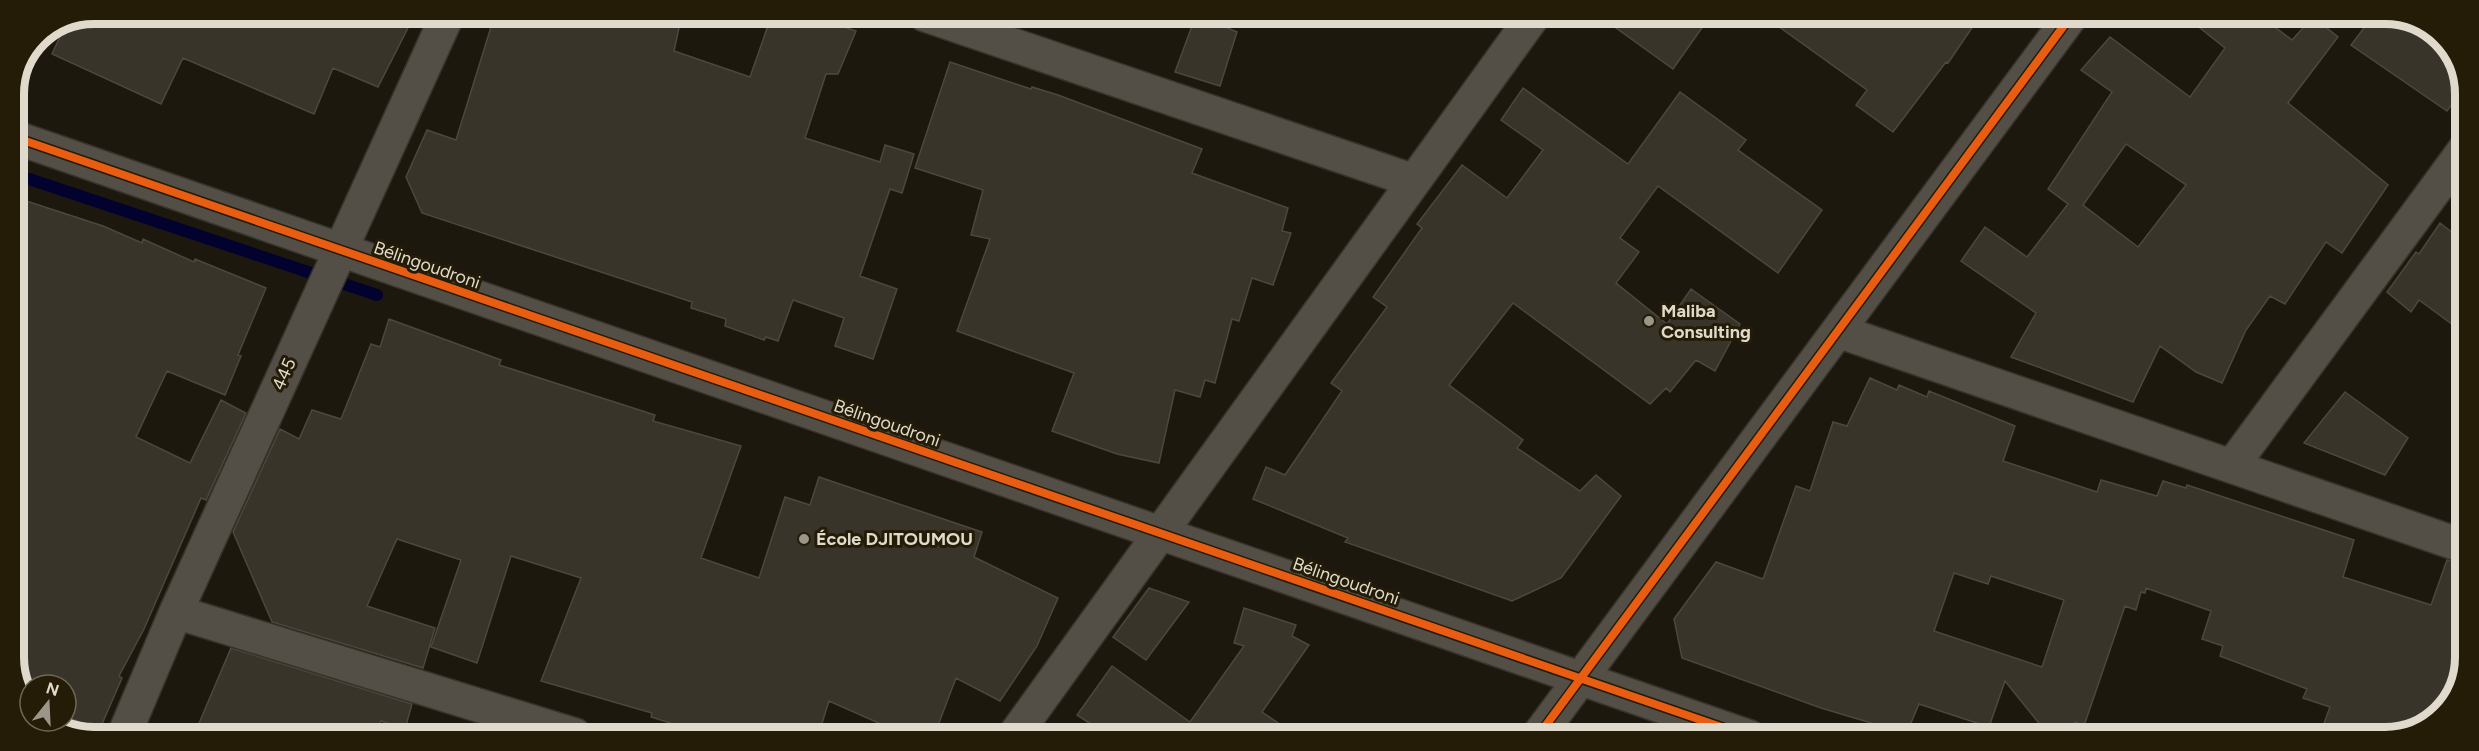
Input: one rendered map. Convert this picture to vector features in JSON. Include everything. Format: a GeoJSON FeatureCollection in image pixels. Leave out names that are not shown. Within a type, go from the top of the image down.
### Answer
{"type":"FeatureCollection","features":[{"type":"Feature","properties":{"kind":"street","name":"445"},"geometry":{"type":"LineString","coordinates":[[127,727],[176,612],[443,24]]}},
{"type":"Feature","properties":{"kind":"street"},"geometry":{"type":"LineString","coordinates":[[952,24],[1414,181]]}},
{"type":"Feature","properties":{"kind":"street"},"geometry":{"type":"LineString","coordinates":[[1021,727],[1162,534],[1527,24]]}},
{"type":"Feature","properties":{"kind":"street"},"geometry":{"type":"LineString","coordinates":[[1545,727],[2066,24]]}},
{"type":"Feature","properties":{"kind":"street","name":"Bélingoudroni"},"geometry":{"type":"LineString","coordinates":[[24,139],[1721,727]]}},
{"type":"Feature","properties":{"kind":"street"},"geometry":{"type":"LineString","coordinates":[[2232,466],[2455,163]]}},
{"type":"Feature","properties":{"kind":"street"},"geometry":{"type":"LineString","coordinates":[[1838,331],[2455,543]]}},
{"type":"Feature","properties":{"kind":"street"},"geometry":{"type":"LineString","coordinates":[[176,612],[548,727]]}},
{"type":"Feature","properties":{"kind":"building"},"geometry":{"type":"Polygon","coordinates":[[[410,24],[378,87],[333,68],[314,114],[183,58],[161,104],[52,54],[62,32],[81,25],[410,24]]]}},
{"type":"Feature","properties":{"kind":"building"},"geometry":{"type":"Polygon","coordinates":[[[492,24],[680,24],[674,51],[750,77],[769,24],[835,24],[856,31],[838,74],[826,74],[805,138],[880,162],[885,145],[914,154],[902,193],[890,189],[860,276],[897,289],[873,359],[835,346],[844,318],[793,300],[778,341],[766,337],[764,340],[725,326],[726,319],[691,308],[692,302],[422,213],[406,177],[427,130],[456,140],[492,24]]]}},
{"type":"Feature","properties":{"kind":"building"},"geometry":{"type":"Polygon","coordinates":[[[1193,24],[1218,24],[1237,32],[1220,86],[1175,72],[1193,24]]]}},
{"type":"Feature","properties":{"kind":"building"},"geometry":{"type":"Polygon","coordinates":[[[1610,24],[1705,24],[1673,69],[1610,24]]]}},
{"type":"Feature","properties":{"kind":"building"},"geometry":{"type":"Polygon","coordinates":[[[1775,24],[1975,24],[1948,63],[1946,62],[1893,132],[1856,105],[1867,90],[1775,24]]]}},
{"type":"Feature","properties":{"kind":"building"},"geometry":{"type":"Polygon","coordinates":[[[2195,24],[2271,24],[2292,40],[2307,24],[2322,24],[2338,37],[2288,103],[2388,185],[2342,253],[2326,242],[2285,304],[2270,296],[2246,330],[2222,383],[2196,372],[2160,346],[2133,402],[2011,357],[2036,313],[1961,261],[1985,227],[2027,257],[2068,204],[2048,189],[2112,92],[2081,70],[2110,37],[2190,97],[2225,48],[2195,24]],[[2126,144],[2083,205],[2138,247],[2186,185],[2126,144]]]}},
{"type":"Feature","properties":{"kind":"building"},"geometry":{"type":"Polygon","coordinates":[[[2367,24],[2385,24],[2412,29],[2431,41],[2446,59],[2454,81],[2455,100],[2447,111],[2351,45],[2367,24]]]}},
{"type":"Feature","properties":{"kind":"building"},"geometry":{"type":"Polygon","coordinates":[[[950,62],[1031,89],[1032,87],[1058,95],[1202,149],[1192,173],[1288,208],[1282,231],[1291,233],[1273,285],[1252,278],[1239,321],[1232,319],[1215,383],[1205,380],[1200,397],[1175,390],[1159,463],[1117,454],[1052,431],[1074,373],[957,331],[990,239],[971,235],[983,190],[915,168],[950,62]]]}},
{"type":"Feature","properties":{"kind":"building"},"geometry":{"type":"Polygon","coordinates":[[[1523,88],[1628,164],[1680,92],[1746,140],[1738,150],[1822,210],[1778,273],[1658,186],[1620,238],[1639,252],[1616,283],[1667,324],[1691,289],[1740,324],[1715,371],[1696,360],[1670,392],[1666,388],[1650,404],[1513,303],[1449,385],[1523,440],[1517,448],[1580,491],[1596,475],[1621,496],[1561,578],[1512,601],[1345,542],[1348,538],[1253,499],[1266,467],[1285,475],[1342,391],[1331,383],[1387,307],[1373,297],[1422,228],[1417,224],[1462,165],[1507,198],[1543,150],[1501,120],[1523,88]]]}},
{"type":"Feature","properties":{"kind":"building"},"geometry":{"type":"Polygon","coordinates":[[[24,200],[103,226],[142,243],[143,239],[194,262],[195,259],[266,288],[238,355],[241,356],[225,395],[167,371],[136,437],[190,463],[221,400],[246,413],[206,500],[201,498],[144,629],[119,676],[122,678],[101,727],[89,726],[78,721],[78,673],[26,673],[25,670],[24,200]]]}},
{"type":"Feature","properties":{"kind":"building"},"geometry":{"type":"Polygon","coordinates":[[[2440,223],[2455,234],[2455,326],[2419,300],[2411,312],[2387,292],[2416,252],[2419,254],[2440,223]]]}},
{"type":"Feature","properties":{"kind":"building"},"geometry":{"type":"Polygon","coordinates":[[[389,319],[501,360],[499,365],[655,415],[653,421],[741,446],[701,558],[759,578],[785,497],[810,505],[819,477],[982,532],[974,557],[1058,598],[1037,646],[1000,701],[956,678],[937,727],[888,727],[829,701],[821,727],[683,727],[651,717],[652,713],[541,681],[581,578],[511,556],[477,663],[431,647],[461,560],[397,539],[367,606],[435,628],[423,668],[272,622],[233,532],[280,429],[299,439],[312,410],[341,419],[371,344],[380,347],[389,319]]]}},
{"type":"Feature","properties":{"kind":"building"},"geometry":{"type":"Polygon","coordinates":[[[1870,378],[1897,390],[1899,385],[1927,397],[1929,391],[2015,426],[2003,461],[2097,492],[2101,480],[2157,496],[2163,481],[2186,488],[2187,485],[2354,540],[2343,577],[2431,605],[2447,560],[2455,562],[2455,657],[2453,675],[2448,688],[2434,706],[2420,718],[2407,723],[2385,727],[2323,727],[2330,707],[2303,698],[2307,689],[2220,656],[2223,646],[2202,639],[2211,611],[2146,588],[2145,593],[2141,592],[2136,610],[2125,606],[2084,726],[2076,722],[2067,727],[2042,727],[2005,681],[1989,727],[1919,704],[1909,727],[1882,727],[1821,708],[1682,658],[1674,619],[1716,562],[1763,579],[1796,486],[1810,491],[1833,422],[1847,426],[1870,378]],[[1954,573],[1934,631],[2042,667],[2064,600],[1991,576],[1988,584],[1954,573]]]}},
{"type":"Feature","properties":{"kind":"building"},"geometry":{"type":"Polygon","coordinates":[[[2345,392],[2408,438],[2385,475],[2304,443],[2345,392]]]}},
{"type":"Feature","properties":{"kind":"building"},"geometry":{"type":"Polygon","coordinates":[[[1149,588],[1189,602],[1146,660],[1113,637],[1149,588]]]}},
{"type":"Feature","properties":{"kind":"building"},"geometry":{"type":"Polygon","coordinates":[[[1244,608],[1296,625],[1292,636],[1309,645],[1262,712],[1284,727],[1095,727],[1077,715],[1112,666],[1190,722],[1244,646],[1234,643],[1244,608]]]}},
{"type":"Feature","properties":{"kind":"building"},"geometry":{"type":"Polygon","coordinates":[[[231,648],[412,704],[406,727],[381,721],[378,727],[197,727],[231,648]]]}},
{"type":"Feature","properties":{"kind":"waterway"},"geometry":{"type":"LineString","coordinates":[[24,177],[377,295]]}},
{"type":"Feature","properties":{"kind":"cycle path"},"geometry":{"type":"LineString","coordinates":[[1545,727],[2065,24]]}},
{"type":"Feature","properties":{"kind":"cycle path"},"geometry":{"type":"LineString","coordinates":[[24,140],[1721,727]]}},
{"type":"Feature","properties":{"kind":"place","name":"Maliba Consulting"},"geometry":{"type":"Point","coordinates":[1649,321]}},
{"type":"Feature","properties":{"kind":"place","name":"École DJITOUMOU"},"geometry":{"type":"Point","coordinates":[804,539]}}]}
